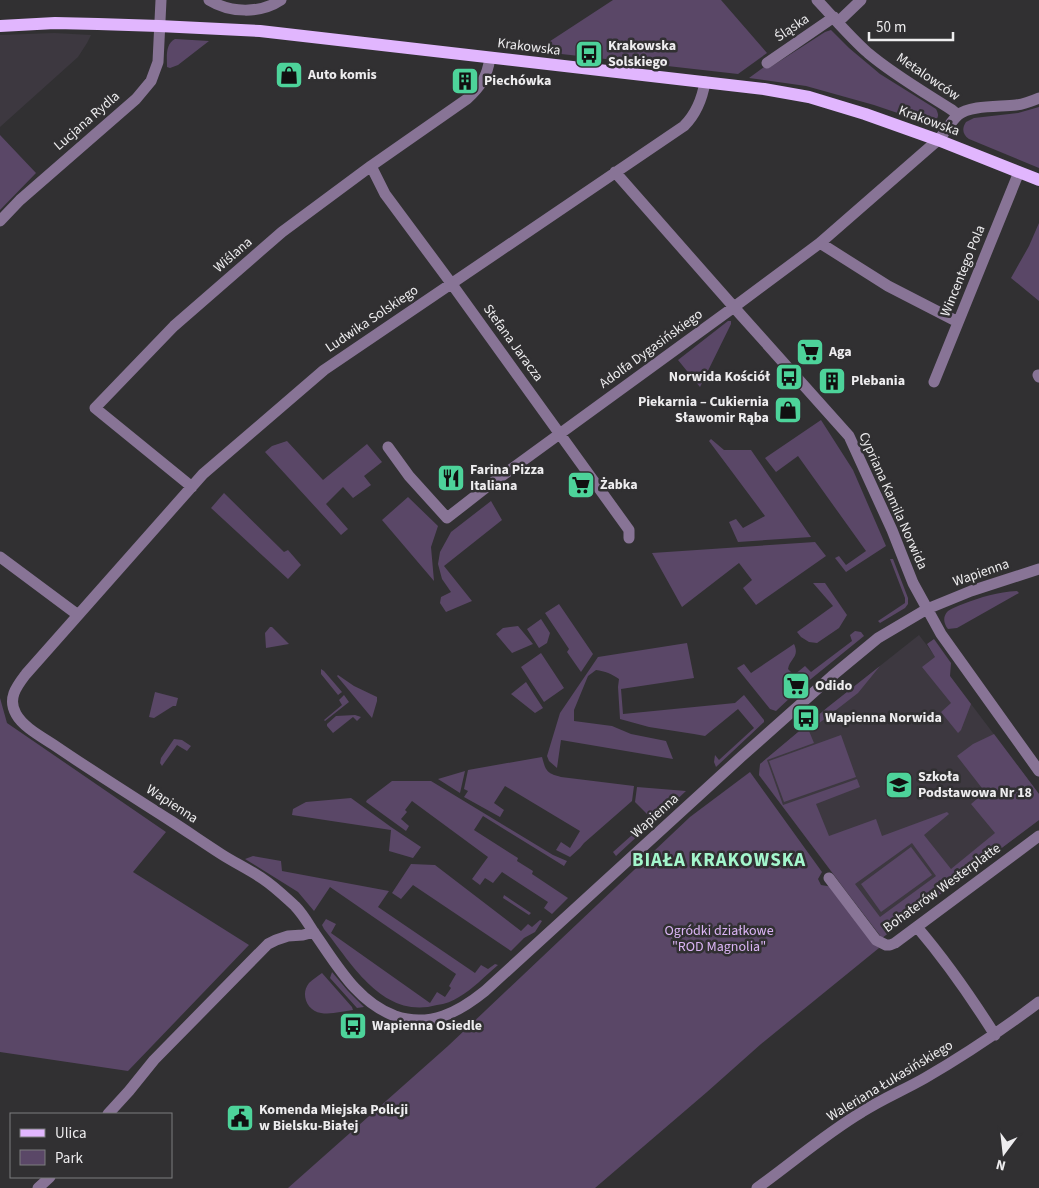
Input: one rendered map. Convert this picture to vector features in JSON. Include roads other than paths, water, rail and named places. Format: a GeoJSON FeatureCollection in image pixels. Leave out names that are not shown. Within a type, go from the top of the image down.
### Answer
{"type":"FeatureCollection","features":[{"type":"Feature","properties":{"kind":"main road","name":"Krakowska"},"geometry":{"type":"LineString","coordinates":[[0,26],[55,23],[159,26],[260,32],[772,90],[865,114],[938,140],[1039,180]]}},
{"type":"Feature","properties":{"kind":"street","name":"Lucjana Rydla"},"geometry":{"type":"LineString","coordinates":[[0,221],[20,200],[144,92],[151,81],[158,62],[161,0]]}},
{"type":"Feature","properties":{"kind":"street"},"geometry":{"type":"LineString","coordinates":[[209,0],[229,9],[245,10],[261,9],[281,0]]}},
{"type":"Feature","properties":{"kind":"street","name":"Metalowców"},"geometry":{"type":"LineString","coordinates":[[817,0],[869,54],[958,115]]}},
{"type":"Feature","properties":{"kind":"street","name":"Śląska"},"geometry":{"type":"LineString","coordinates":[[767,62],[836,19],[860,0]]}},
{"type":"Feature","properties":{"kind":"street","name":"Wiślana"},"geometry":{"type":"LineString","coordinates":[[192,487],[95,408],[174,326],[282,232],[478,89],[484,80],[490,58]]}},
{"type":"Feature","properties":{"kind":"street","name":"Ludwika Solskiego"},"geometry":{"type":"LineString","coordinates":[[12,706],[12,696],[26,674],[203,474],[324,370],[684,126],[696,112],[705,82]]}},
{"type":"Feature","properties":{"kind":"street"},"geometry":{"type":"LineString","coordinates":[[958,115],[971,110],[1018,105],[1039,98]]}},
{"type":"Feature","properties":{"kind":"street","name":"Adolfa Dygasińskiego"},"geometry":{"type":"LineString","coordinates":[[388,448],[409,476],[447,518],[820,243],[938,140],[958,115]]}},
{"type":"Feature","properties":{"kind":"street","name":"Stefana Jaracza"},"geometry":{"type":"LineString","coordinates":[[371,166],[385,194],[629,530],[629,538]]}},
{"type":"Feature","properties":{"kind":"street","name":"Cypriana Kamila Norwida"},"geometry":{"type":"LineString","coordinates":[[615,172],[849,436],[914,583],[941,634],[1039,771]]}},
{"type":"Feature","properties":{"kind":"street","name":"Wincentego Pola"},"geometry":{"type":"LineString","coordinates":[[934,382],[1019,172]]}},
{"type":"Feature","properties":{"kind":"street"},"geometry":{"type":"LineString","coordinates":[[820,243],[888,286],[958,322]]}},
{"type":"Feature","properties":{"kind":"street"},"geometry":{"type":"LineString","coordinates":[[0,557],[78,615]]}},
{"type":"Feature","properties":{"kind":"street","name":"Wapienna"},"geometry":{"type":"LineString","coordinates":[[12,706],[16,715],[28,727],[215,850],[265,880],[297,908],[352,986],[380,1008],[397,1016],[414,1020],[427,1020],[455,1012],[485,991],[832,676],[878,638],[927,609],[970,591],[1039,568]]}},
{"type":"Feature","properties":{"kind":"street","name":"Bohaterów Westerplatte"},"geometry":{"type":"LineString","coordinates":[[829,878],[876,940],[890,946],[1039,836]]}},
{"type":"Feature","properties":{"kind":"street"},"geometry":{"type":"LineString","coordinates":[[917,927],[963,987],[994,1035]]}},
{"type":"Feature","properties":{"kind":"street"},"geometry":{"type":"LineString","coordinates":[[109,1113],[154,1060],[268,944],[288,936],[314,932]]}},
{"type":"Feature","properties":{"kind":"street","name":"Waleriana Łukasińskiego"},"geometry":{"type":"LineString","coordinates":[[757,1188],[847,1121],[962,1056],[1039,1002]]}},
{"type":"Feature","properties":{"kind":"street"},"geometry":{"type":"LineString","coordinates":[[38,1188],[49,1178]]}},
{"type":"Feature","properties":{"kind":"place","name":"Krakowska Solskiego"},"geometry":{"type":"Point","coordinates":[589,54]}},
{"type":"Feature","properties":{"kind":"place","name":"Auto komis"},"geometry":{"type":"Point","coordinates":[289,75]}},
{"type":"Feature","properties":{"kind":"place","name":"Piechówka"},"geometry":{"type":"Point","coordinates":[465,81]}},
{"type":"Feature","properties":{"kind":"place","name":"Aga"},"geometry":{"type":"Point","coordinates":[810,352]}},
{"type":"Feature","properties":{"kind":"place","name":"Norwida Kościół"},"geometry":{"type":"Point","coordinates":[789,377]}},
{"type":"Feature","properties":{"kind":"place","name":"Plebania"},"geometry":{"type":"Point","coordinates":[832,381]}},
{"type":"Feature","properties":{"kind":"place","name":"Piekarnia – Cukiernia Sławomir Rąba"},"geometry":{"type":"Point","coordinates":[788,410]}},
{"type":"Feature","properties":{"kind":"place","name":"Farina Pizza Italiana"},"geometry":{"type":"Point","coordinates":[451,478]}},
{"type":"Feature","properties":{"kind":"place","name":"Żabka"},"geometry":{"type":"Point","coordinates":[581,485]}},
{"type":"Feature","properties":{"kind":"place","name":"Odido"},"geometry":{"type":"Point","coordinates":[796,686]}},
{"type":"Feature","properties":{"kind":"place","name":"Wapienna Norwida"},"geometry":{"type":"Point","coordinates":[806,718]}},
{"type":"Feature","properties":{"kind":"place","name":"Szkoła Podstawowa Nr 18"},"geometry":{"type":"Point","coordinates":[899,785]}},
{"type":"Feature","properties":{"kind":"place","name":"Wapienna Osiedle"},"geometry":{"type":"Point","coordinates":[353,1026]}},
{"type":"Feature","properties":{"kind":"place","name":"Komenda Miejska Policji w Bielsku-Białej"},"geometry":{"type":"Point","coordinates":[240,1118]}},
{"type":"Feature","properties":{"kind":"district","name":"BIAŁA KRAKOWSKA"},"geometry":{"type":"Point","coordinates":[719,860]}},
{"type":"Feature","properties":{"kind":"park label","name":"Ogródki działkowe \"ROD Magnolia\""},"geometry":{"type":"Point","coordinates":[719,940]}}]}
